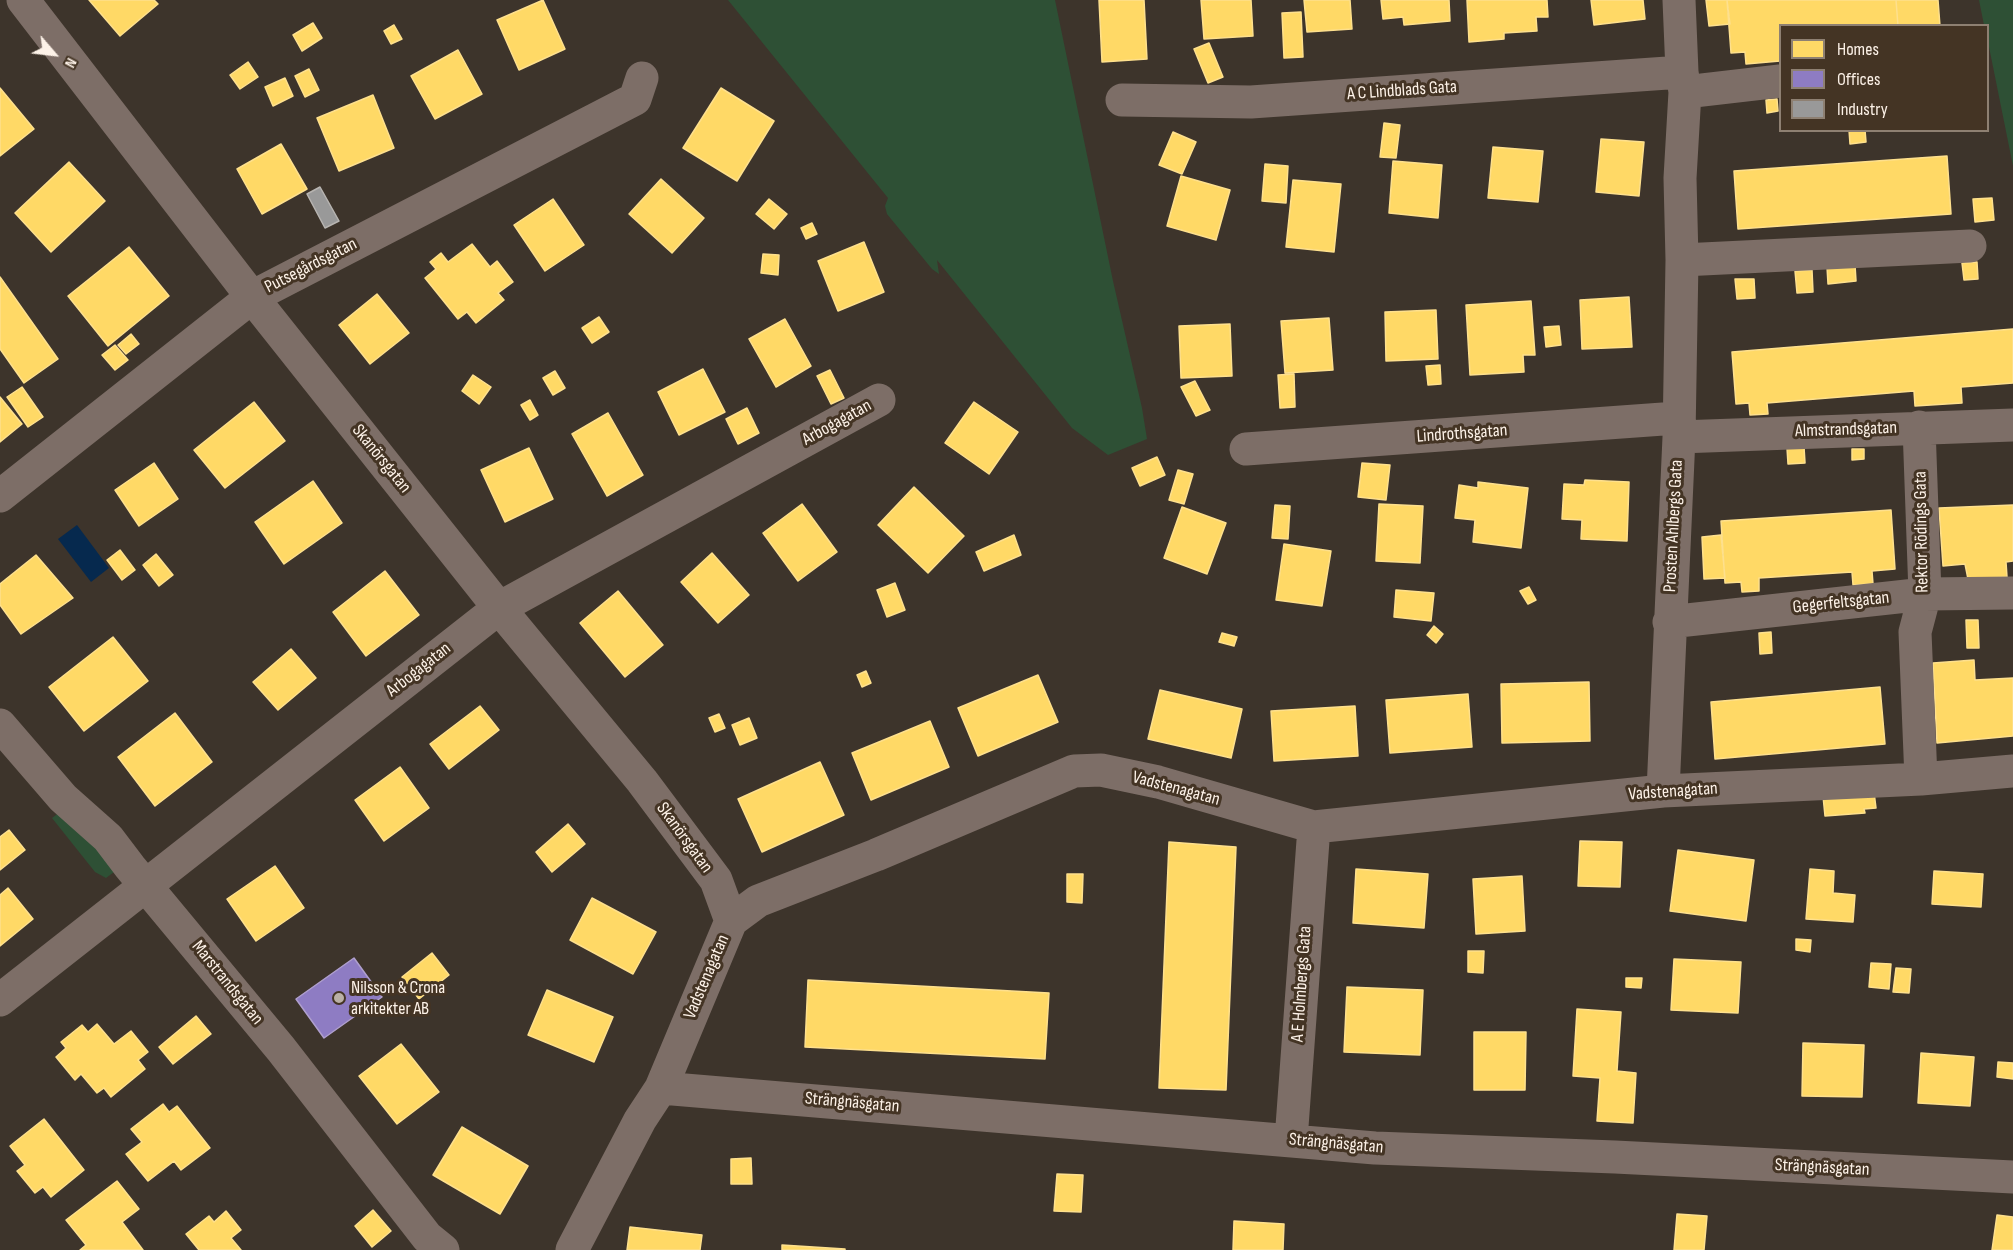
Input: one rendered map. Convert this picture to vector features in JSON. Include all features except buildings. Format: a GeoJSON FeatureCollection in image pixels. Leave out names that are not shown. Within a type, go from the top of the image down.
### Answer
{"type":"FeatureCollection","features":[{"type":"Feature","properties":{"kind":"street","name":"Skanörsgatan"},"geometry":{"type":"LineString","coordinates":[[23,0],[252,297],[499,608],[642,781],[716,880],[731,921]]}},
{"type":"Feature","properties":{"kind":"street","name":"Prosten Ahlbergs Gata"},"geometry":{"type":"LineString","coordinates":[[1663,791],[1678,428],[1682,260],[1680,178],[1683,82],[1679,0]]}},
{"type":"Feature","properties":{"kind":"street","name":"Putsegårdsgatan"},"geometry":{"type":"LineString","coordinates":[[0,496],[252,297],[635,99],[642,78]]}},
{"type":"Feature","properties":{"kind":"street"},"geometry":{"type":"LineString","coordinates":[[1683,82],[1779,81]]}},
{"type":"Feature","properties":{"kind":"street","name":"A C Lindblads Gata"},"geometry":{"type":"LineString","coordinates":[[1122,100],[1251,102],[1683,82]]}},
{"type":"Feature","properties":{"kind":"street"},"geometry":{"type":"LineString","coordinates":[[1682,260],[1970,246]]}},
{"type":"Feature","properties":{"kind":"street","name":"Arbogagatan"},"geometry":{"type":"LineString","coordinates":[[0,1000],[499,608],[879,400]]}},
{"type":"Feature","properties":{"kind":"street","name":"Almstrandsgatan"},"geometry":{"type":"LineString","coordinates":[[1678,428],[2013,425]]}},
{"type":"Feature","properties":{"kind":"street","name":"Rektor Rödings Gata"},"geometry":{"type":"LineString","coordinates":[[1919,427],[1925,594],[1915,632],[1921,779]]}},
{"type":"Feature","properties":{"kind":"street","name":"Lindrothsgatan"},"geometry":{"type":"LineString","coordinates":[[1246,449],[1678,428]]}},
{"type":"Feature","properties":{"kind":"street","name":"Gegerfeltsgatan"},"geometry":{"type":"LineString","coordinates":[[1669,622],[1925,594],[2013,593]]}},
{"type":"Feature","properties":{"kind":"street","name":"Marstrandsgatan"},"geometry":{"type":"LineString","coordinates":[[0,725],[63,798],[108,838],[281,1049],[427,1237],[443,1250]]}},
{"type":"Feature","properties":{"kind":"street","name":"Vadstenagatan"},"geometry":{"type":"LineString","coordinates":[[572,1250],[640,1120],[661,1088],[731,921],[758,901],[876,855],[1074,771],[1101,771],[1158,783],[1314,827],[1663,791],[1921,779],[2013,771]]}},
{"type":"Feature","properties":{"kind":"street","name":"A E Holmbergs Gata"},"geometry":{"type":"LineString","coordinates":[[1291,1140],[1314,827]]}},
{"type":"Feature","properties":{"kind":"street","name":"Strängnäsgatan"},"geometry":{"type":"LineString","coordinates":[[661,1088],[1418,1150],[1615,1157],[2013,1177]]}},
{"type":"Feature","properties":{"kind":"green space"},"geometry":{"type":"Polygon","coordinates":[[[728,0],[1055,0],[1147,439],[1108,455],[1072,428],[937,260],[939,274],[932,269],[887,214],[885,206],[888,198],[728,0]]]}},
{"type":"Feature","properties":{"kind":"green space"},"geometry":{"type":"Polygon","coordinates":[[[1979,0],[2013,0],[2013,166],[1989,47],[1989,24],[1984,24],[1979,0]]]}},
{"type":"Feature","properties":{"kind":"green space"},"geometry":{"type":"Polygon","coordinates":[[[60,812],[94,843],[114,872],[106,878],[95,872],[52,818],[60,812]]]}},
{"type":"Feature","properties":{"kind":"water"},"geometry":{"type":"Polygon","coordinates":[[[77,525],[109,568],[91,582],[58,539],[77,525]]]}},
{"type":"Feature","properties":{"kind":"place","name":"Nilsson & Crona arkitekter AB"},"geometry":{"type":"Point","coordinates":[339,998]}}]}
